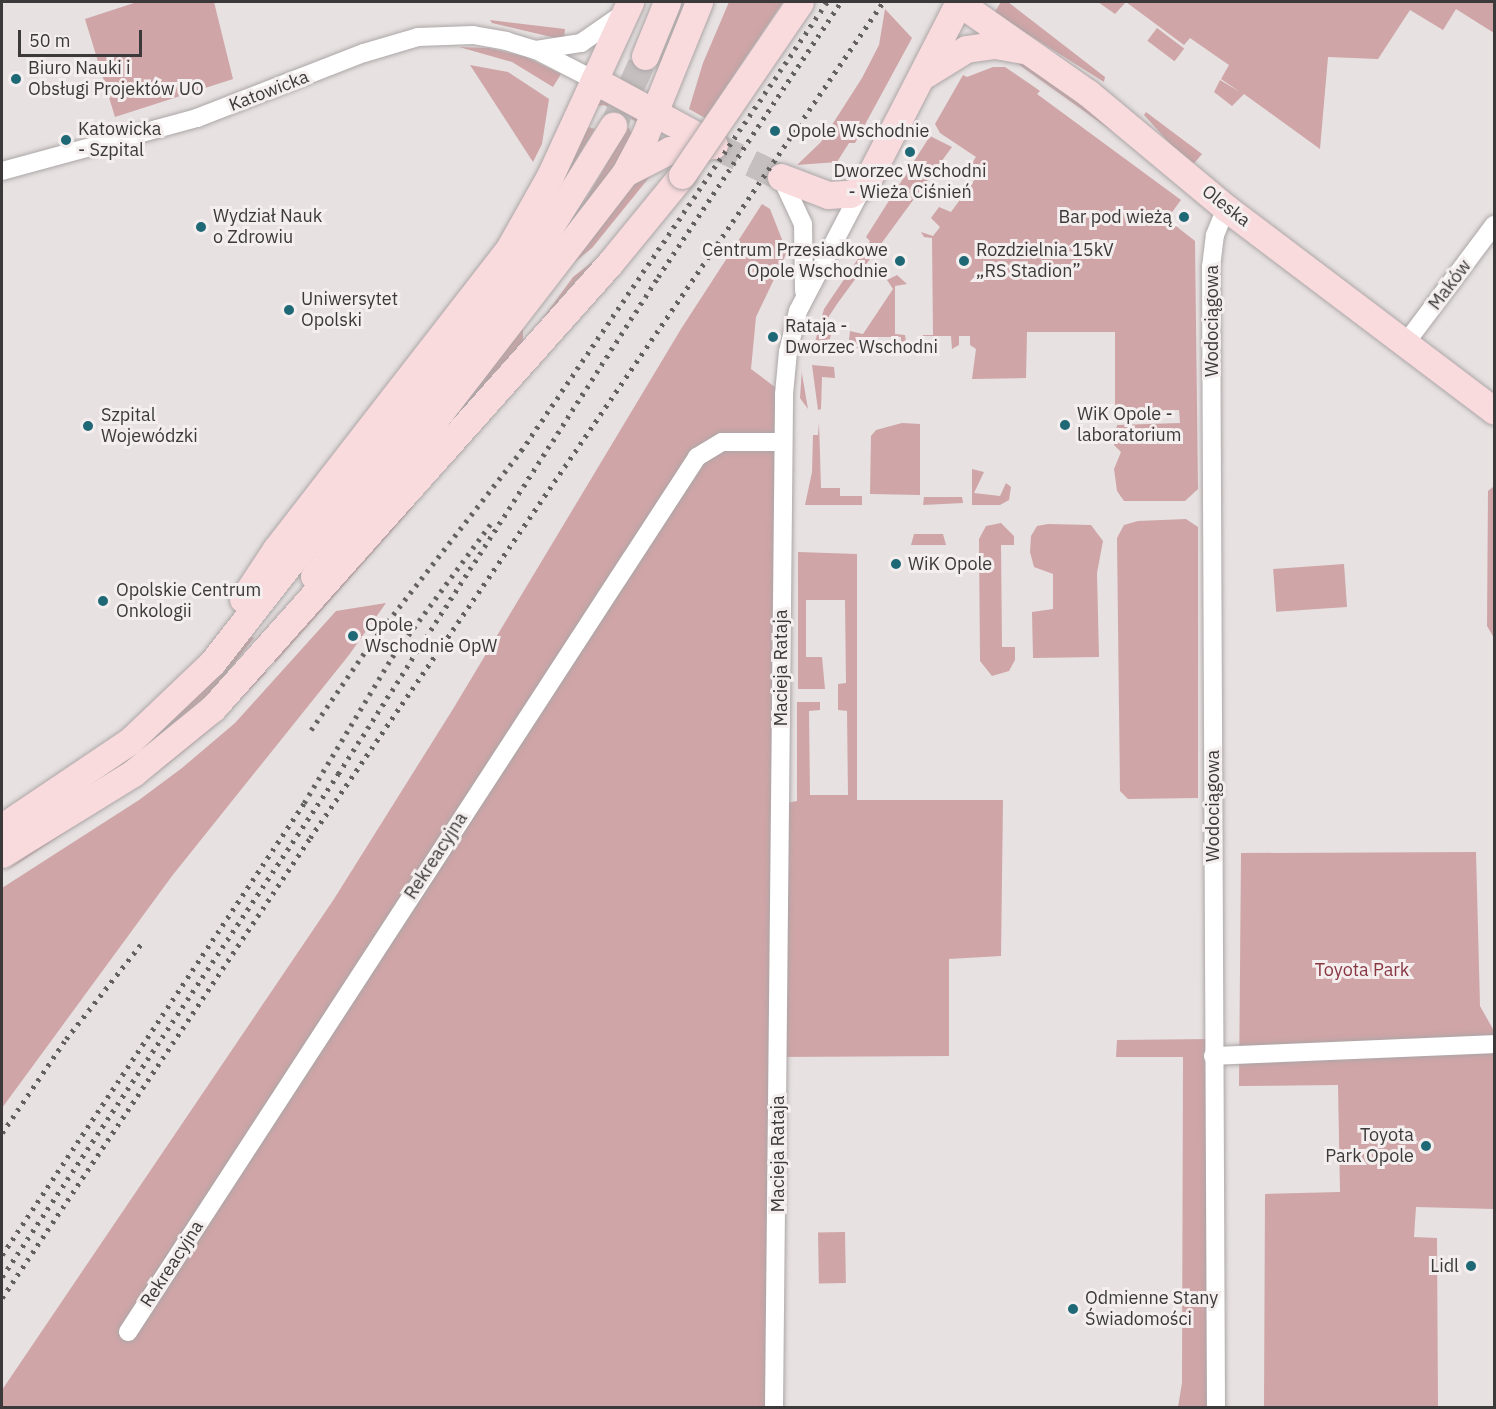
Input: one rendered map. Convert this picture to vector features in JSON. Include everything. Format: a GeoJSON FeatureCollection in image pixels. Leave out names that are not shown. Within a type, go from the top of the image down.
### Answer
{"type":"FeatureCollection","features":[{"type":"Feature","properties":{"kind":"main road"},"geometry":{"type":"LineString","coordinates":[[645,56],[667,2]]}},
{"type":"Feature","properties":{"kind":"main road"},"geometry":{"type":"LineString","coordinates":[[284,633],[307,587],[339,540],[625,173],[645,135],[653,110],[699,2]]}},
{"type":"Feature","properties":{"kind":"main road"},"geometry":{"type":"LineString","coordinates":[[2,854],[159,755],[213,708],[284,633],[610,263],[682,175],[800,2]]}},
{"type":"Feature","properties":{"kind":"main road","name":"Oleska"},"geometry":{"type":"LineString","coordinates":[[959,2],[1023,50],[1096,100],[1226,208],[1494,411]]}},
{"type":"Feature","properties":{"kind":"main road","name":"Macieja Rataja"},"geometry":{"type":"LineString","coordinates":[[865,185],[924,75],[959,2]]}},
{"type":"Feature","properties":{"kind":"main road"},"geometry":{"type":"LineString","coordinates":[[191,685],[276,549],[510,247],[550,176],[628,6]]}},
{"type":"Feature","properties":{"kind":"main road"},"geometry":{"type":"LineString","coordinates":[[924,75],[966,49],[995,45],[1023,50]]}},
{"type":"Feature","properties":{"kind":"main road"},"geometry":{"type":"LineString","coordinates":[[594,80],[714,145],[670,150],[625,173]]}},
{"type":"Feature","properties":{"kind":"main road"},"geometry":{"type":"LineString","coordinates":[[2,827],[113,754],[191,685],[231,640],[538,246],[614,126]]}},
{"type":"Feature","properties":{"kind":"main road"},"geometry":{"type":"LineString","coordinates":[[781,177],[828,195],[850,194],[865,185]]}},
{"type":"Feature","properties":{"kind":"street"},"geometry":{"type":"LineString","coordinates":[[536,50],[581,43],[628,6]]}},
{"type":"Feature","properties":{"kind":"street","name":"Katowicka"},"geometry":{"type":"LineString","coordinates":[[2,171],[197,118],[364,53],[417,37],[473,35],[536,50]]}},
{"type":"Feature","properties":{"kind":"street"},"geometry":{"type":"LineString","coordinates":[[536,50],[594,80]]}},
{"type":"Feature","properties":{"kind":"street"},"geometry":{"type":"LineString","coordinates":[[781,177],[803,224],[803,299]]}},
{"type":"Feature","properties":{"kind":"street","name":"Macieja Rataja"},"geometry":{"type":"LineString","coordinates":[[774,1407],[783,442],[788,352],[803,299],[865,185]]}},
{"type":"Feature","properties":{"kind":"street","name":"Wodociągowa"},"geometry":{"type":"LineString","coordinates":[[1216,1406],[1211,267],[1215,235],[1226,208]]}},
{"type":"Feature","properties":{"kind":"street","name":"Maków"},"geometry":{"type":"LineString","coordinates":[[1405,344],[1494,225]]}},
{"type":"Feature","properties":{"kind":"street","name":"Rekreacyjna"},"geometry":{"type":"LineString","coordinates":[[128,1332],[697,457],[722,442],[783,442]]}},
{"type":"Feature","properties":{"kind":"street"},"geometry":{"type":"LineString","coordinates":[[1213,1056],[1494,1044]]}},
{"type":"Feature","properties":{"kind":"street","name":"Macieja Rataja"},"geometry":{"type":"LineString","coordinates":[[776,1376],[780,1407]]}},
{"type":"Feature","properties":{"kind":"green space"},"geometry":{"type":"Polygon","coordinates":[[[137,2],[214,2],[233,79],[115,117],[85,19],[137,2]]]}},
{"type":"Feature","properties":{"kind":"green space"},"geometry":{"type":"Polygon","coordinates":[[[729,2],[783,2],[705,118],[689,109],[703,63],[729,2]]]}},
{"type":"Feature","properties":{"kind":"green space"},"geometry":{"type":"Polygon","coordinates":[[[1001,2],[1008,2],[1105,77],[1104,82],[994,13],[1001,2]]]}},
{"type":"Feature","properties":{"kind":"green space"},"geometry":{"type":"Polygon","coordinates":[[[1098,2],[1123,2],[1125,3],[1115,14],[1098,2]]]}},
{"type":"Feature","properties":{"kind":"green space"},"geometry":{"type":"Polygon","coordinates":[[[1126,2],[1494,2],[1494,33],[1456,9],[1443,30],[1410,10],[1378,59],[1328,57],[1320,149],[1244,94],[1232,106],[1214,92],[1220,80],[1240,92],[1221,79],[1229,65],[1190,38],[1184,45],[1126,2]]]}},
{"type":"Feature","properties":{"kind":"green space"},"geometry":{"type":"Polygon","coordinates":[[[885,9],[912,38],[855,143],[849,143],[837,162],[797,165],[821,142],[862,78],[879,45],[885,9]]]}},
{"type":"Feature","properties":{"kind":"green space"},"geometry":{"type":"Polygon","coordinates":[[[490,20],[565,29],[564,40],[492,23],[490,20]]]}},
{"type":"Feature","properties":{"kind":"green space"},"geometry":{"type":"Polygon","coordinates":[[[1157,28],[1184,48],[1175,61],[1147,41],[1157,28]]]}},
{"type":"Feature","properties":{"kind":"green space"},"geometry":{"type":"Polygon","coordinates":[[[459,47],[489,48],[526,57],[561,74],[553,87],[512,62],[459,47]]]}},
{"type":"Feature","properties":{"kind":"green space"},"geometry":{"type":"Polygon","coordinates":[[[1014,56],[1110,121],[1112,131],[1011,59],[1014,56]]]}},
{"type":"Feature","properties":{"kind":"green space"},"geometry":{"type":"Polygon","coordinates":[[[470,65],[508,72],[549,99],[542,144],[533,162],[470,65]]]}},
{"type":"Feature","properties":{"kind":"green space"},"geometry":{"type":"Polygon","coordinates":[[[993,67],[1005,67],[1040,91],[1037,94],[1181,200],[1167,219],[1195,241],[1198,489],[1185,501],[1124,501],[1117,491],[1114,469],[1121,452],[1114,445],[1117,425],[1180,423],[1179,410],[1122,411],[1115,407],[1115,332],[1027,332],[1026,378],[972,379],[976,349],[970,345],[970,336],[959,336],[959,345],[952,349],[951,336],[923,336],[920,348],[923,335],[933,335],[932,238],[924,237],[921,232],[933,236],[940,227],[931,218],[939,207],[951,212],[978,175],[969,167],[976,157],[940,133],[935,124],[963,75],[967,77],[993,67]]]}},
{"type":"Feature","properties":{"kind":"green space"},"geometry":{"type":"Polygon","coordinates":[[[593,92],[643,117],[643,125],[604,105],[591,107],[593,92]]]}},
{"type":"Feature","properties":{"kind":"green space"},"geometry":{"type":"Polygon","coordinates":[[[1146,112],[1202,154],[1191,167],[1144,115],[1146,112]]]}},
{"type":"Feature","properties":{"kind":"green space"},"geometry":{"type":"Polygon","coordinates":[[[581,125],[595,129],[531,231],[581,125]]]}},
{"type":"Feature","properties":{"kind":"green space"},"geometry":{"type":"Polygon","coordinates":[[[629,128],[635,141],[577,215],[627,129],[629,128]]]}},
{"type":"Feature","properties":{"kind":"green space"},"geometry":{"type":"Polygon","coordinates":[[[930,136],[952,147],[824,324],[832,330],[830,339],[815,342],[824,309],[870,241],[866,237],[930,136]]]}},
{"type":"Feature","properties":{"kind":"green space"},"geometry":{"type":"Polygon","coordinates":[[[652,174],[592,248],[566,269],[635,179],[652,174]]]}},
{"type":"Feature","properties":{"kind":"green space"},"geometry":{"type":"Polygon","coordinates":[[[762,204],[770,209],[787,252],[756,317],[751,369],[784,394],[782,804],[797,801],[797,702],[820,702],[820,710],[809,711],[810,795],[848,795],[847,711],[838,710],[838,684],[846,683],[845,600],[806,600],[806,657],[822,657],[825,689],[798,689],[798,552],[857,554],[857,800],[1003,800],[1001,956],[949,959],[949,1056],[779,1057],[774,1407],[2,1408],[2,1390],[334,899],[453,709],[681,329],[762,204]]]}},
{"type":"Feature","properties":{"kind":"green space"},"geometry":{"type":"Polygon","coordinates":[[[596,259],[538,325],[573,277],[596,259]]]}},
{"type":"Feature","properties":{"kind":"green space"},"geometry":{"type":"Polygon","coordinates":[[[897,275],[907,284],[895,286],[895,334],[905,335],[907,347],[901,347],[901,337],[867,337],[865,349],[856,348],[849,340],[850,331],[863,334],[893,289],[887,280],[897,275]]]}},
{"type":"Feature","properties":{"kind":"green space"},"geometry":{"type":"Polygon","coordinates":[[[523,324],[523,342],[433,443],[523,324]]]}},
{"type":"Feature","properties":{"kind":"green space"},"geometry":{"type":"Polygon","coordinates":[[[812,365],[834,367],[835,378],[822,377],[821,409],[818,410],[812,365]]]}},
{"type":"Feature","properties":{"kind":"green space"},"geometry":{"type":"Polygon","coordinates":[[[802,369],[802,374],[808,409],[800,398],[802,369]]]}},
{"type":"Feature","properties":{"kind":"green space"},"geometry":{"type":"Polygon","coordinates":[[[819,422],[821,488],[840,488],[840,496],[862,496],[862,505],[805,505],[812,472],[813,435],[818,435],[819,422]]]}},
{"type":"Feature","properties":{"kind":"green space"},"geometry":{"type":"Polygon","coordinates":[[[902,423],[920,424],[920,495],[870,494],[871,436],[876,430],[902,423]]]}},
{"type":"Feature","properties":{"kind":"green space"},"geometry":{"type":"Polygon","coordinates":[[[972,469],[984,472],[974,493],[1000,496],[1006,483],[1011,487],[1009,500],[1000,505],[972,505],[972,469]]]}},
{"type":"Feature","properties":{"kind":"green space"},"geometry":{"type":"Polygon","coordinates":[[[1494,486],[1494,638],[1487,626],[1488,491],[1494,486]]]}},
{"type":"Feature","properties":{"kind":"green space"},"geometry":{"type":"Polygon","coordinates":[[[924,497],[962,497],[963,503],[923,505],[924,497]]]}},
{"type":"Feature","properties":{"kind":"green space"},"geometry":{"type":"Polygon","coordinates":[[[409,504],[413,507],[275,663],[275,657],[409,504]]]}},
{"type":"Feature","properties":{"kind":"green space"},"geometry":{"type":"Polygon","coordinates":[[[1186,519],[1198,527],[1198,798],[1128,799],[1120,791],[1117,538],[1124,525],[1138,521],[1186,519]]]}},
{"type":"Feature","properties":{"kind":"green space"},"geometry":{"type":"Polygon","coordinates":[[[1001,523],[1014,536],[1014,545],[1001,545],[1002,647],[1015,647],[1015,660],[1009,671],[992,676],[980,661],[979,539],[986,526],[1001,523]]]}},
{"type":"Feature","properties":{"kind":"green space"},"geometry":{"type":"Polygon","coordinates":[[[1091,525],[1103,541],[1097,573],[1099,657],[1033,658],[1032,612],[1053,609],[1053,574],[1034,567],[1030,552],[1031,536],[1037,526],[1091,525]]]}},
{"type":"Feature","properties":{"kind":"green space"},"geometry":{"type":"Polygon","coordinates":[[[914,534],[943,534],[946,545],[911,545],[914,534]]]}},
{"type":"Feature","properties":{"kind":"green space"},"geometry":{"type":"Polygon","coordinates":[[[1344,564],[1347,607],[1276,612],[1273,569],[1344,564]]]}},
{"type":"Feature","properties":{"kind":"green space"},"geometry":{"type":"Polygon","coordinates":[[[386,603],[349,655],[172,876],[2,1108],[2,888],[139,800],[182,768],[235,723],[336,611],[386,603]]]}},
{"type":"Feature","properties":{"kind":"green space"},"geometry":{"type":"Polygon","coordinates":[[[247,634],[254,638],[214,689],[135,760],[2,837],[247,634]]]}},
{"type":"Feature","properties":{"kind":"green space"},"geometry":{"type":"Polygon","coordinates":[[[263,672],[267,672],[212,728],[164,767],[5,872],[263,672]]]}},
{"type":"Feature","properties":{"kind":"green space","name":"Toyota Park"},"geometry":{"type":"Polygon","coordinates":[[[1476,852],[1480,1006],[1494,1031],[1494,1209],[1416,1207],[1414,1237],[1437,1238],[1438,1407],[1264,1407],[1265,1194],[1340,1192],[1338,1085],[1239,1086],[1241,853],[1476,852]]]}},
{"type":"Feature","properties":{"kind":"green space"},"geometry":{"type":"Polygon","coordinates":[[[1213,1039],[1216,1407],[1178,1407],[1182,1383],[1183,1057],[1116,1057],[1117,1040],[1213,1039]]]}},
{"type":"Feature","properties":{"kind":"green space"},"geometry":{"type":"Polygon","coordinates":[[[818,1232],[845,1232],[846,1283],[819,1283],[818,1232]]]}},
{"type":"Feature","properties":{"kind":"tunnel"},"geometry":{"type":"LineString","coordinates":[[613,126],[645,56]]}},
{"type":"Feature","properties":{"kind":"tunnel"},"geometry":{"type":"LineString","coordinates":[[714,145],[781,177]]}},
{"type":"Feature","properties":{"kind":"railway"},"geometry":{"type":"LineString","coordinates":[[311,730],[371,643],[521,451],[827,2]]}},
{"type":"Feature","properties":{"kind":"railway"},"geometry":{"type":"LineString","coordinates":[[2,1277],[338,774],[658,277],[841,2]]}},
{"type":"Feature","properties":{"kind":"railway"},"geometry":{"type":"LineString","coordinates":[[2,1298],[310,838],[883,2]]}},
{"type":"Feature","properties":{"kind":"railway"},"geometry":{"type":"LineString","coordinates":[[2,1255],[304,803],[392,657],[491,523]]}},
{"type":"Feature","properties":{"kind":"railway"},"geometry":{"type":"LineString","coordinates":[[2,1133],[66,1039],[141,944]]}},
{"type":"Feature","properties":{"kind":"place","name":"Biuro Nauki i Obsługi Projektów UO"},"geometry":{"type":"Point","coordinates":[16,79]}},
{"type":"Feature","properties":{"kind":"place","name":"Opole Wschodnie"},"geometry":{"type":"Point","coordinates":[775,131]}},
{"type":"Feature","properties":{"kind":"place","name":"Katowicka - Szpital"},"geometry":{"type":"Point","coordinates":[66,140]}},
{"type":"Feature","properties":{"kind":"place","name":"Dworzec Wschodni - Wieża Ciśnień"},"geometry":{"type":"Point","coordinates":[910,152]}},
{"type":"Feature","properties":{"kind":"place","name":"Bar pod wieżą"},"geometry":{"type":"Point","coordinates":[1184,217]}},
{"type":"Feature","properties":{"kind":"place","name":"Wydział Nauk o Zdrowiu"},"geometry":{"type":"Point","coordinates":[201,227]}},
{"type":"Feature","properties":{"kind":"place","name":"Centrum Przesiadkowe Opole Wschodnie"},"geometry":{"type":"Point","coordinates":[900,261]}},
{"type":"Feature","properties":{"kind":"place","name":"Rozdzielnia 15kV „RS Stadion”"},"geometry":{"type":"Point","coordinates":[964,261]}},
{"type":"Feature","properties":{"kind":"place","name":"Uniwersytet Opolski"},"geometry":{"type":"Point","coordinates":[289,310]}},
{"type":"Feature","properties":{"kind":"place","name":"Rataja - Dworzec Wschodni"},"geometry":{"type":"Point","coordinates":[773,337]}},
{"type":"Feature","properties":{"kind":"place","name":"WiK Opole - laboratorium"},"geometry":{"type":"Point","coordinates":[1065,425]}},
{"type":"Feature","properties":{"kind":"place","name":"Szpital Wojewódzki"},"geometry":{"type":"Point","coordinates":[88,426]}},
{"type":"Feature","properties":{"kind":"place","name":"WiK Opole"},"geometry":{"type":"Point","coordinates":[896,564]}},
{"type":"Feature","properties":{"kind":"place","name":"Opolskie Centrum Onkologii"},"geometry":{"type":"Point","coordinates":[103,601]}},
{"type":"Feature","properties":{"kind":"place","name":"Opole Wschodnie OpW"},"geometry":{"type":"Point","coordinates":[353,636]}},
{"type":"Feature","properties":{"kind":"place","name":"Toyota Park Opole"},"geometry":{"type":"Point","coordinates":[1426,1146]}},
{"type":"Feature","properties":{"kind":"place","name":"Lidl"},"geometry":{"type":"Point","coordinates":[1471,1266]}},
{"type":"Feature","properties":{"kind":"place","name":"Odmienne Stany Świadomości"},"geometry":{"type":"Point","coordinates":[1073,1309]}}]}
